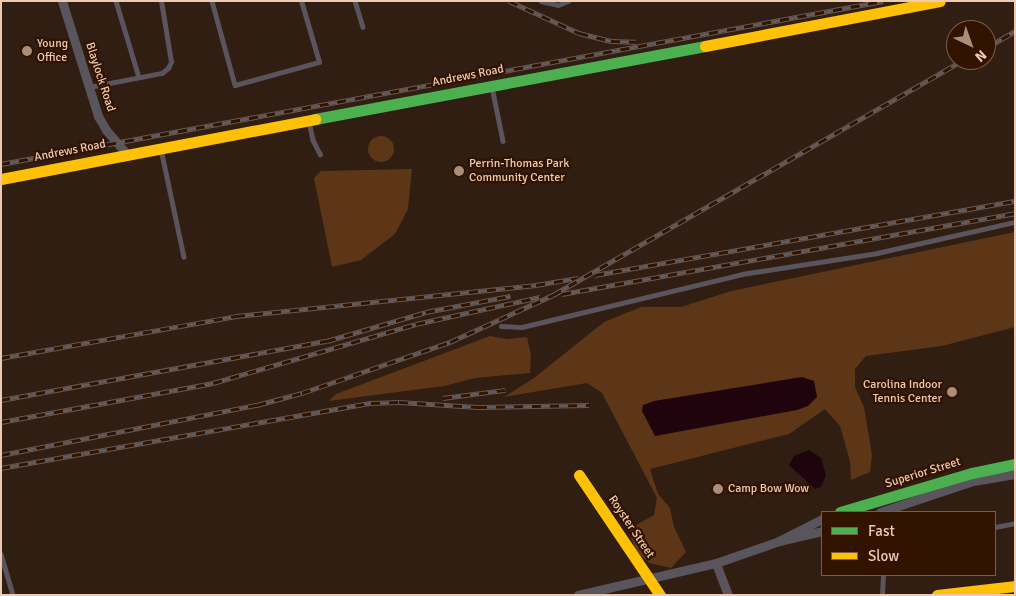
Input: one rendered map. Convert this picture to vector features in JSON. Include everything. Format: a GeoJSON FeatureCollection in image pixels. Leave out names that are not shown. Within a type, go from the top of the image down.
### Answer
{"type":"FeatureCollection","features":[{"type":"Feature","properties":{"kind":"street","name":"Blaylock Road"},"geometry":{"type":"LineString","coordinates":[[62,1],[89,87],[106,130],[127,154]]}},
{"type":"Feature","properties":{"kind":"street","name":"Andrews Road"},"geometry":{"type":"LineString","coordinates":[[1,179],[161,147],[940,1]]}},
{"type":"Feature","properties":{"kind":"street","name":"Superior Street"},"geometry":{"type":"LineString","coordinates":[[844,511],[1015,464]]}},
{"type":"Feature","properties":{"kind":"street","name":"Superior Street"},"geometry":{"type":"LineString","coordinates":[[883,511],[973,477],[1015,474]]}},
{"type":"Feature","properties":{"kind":"street","name":"Royster Street"},"geometry":{"type":"LineString","coordinates":[[579,475],[660,595]]}},
{"type":"Feature","properties":{"kind":"street"},"geometry":{"type":"LineString","coordinates":[[780,541],[821,520]]}},
{"type":"Feature","properties":{"kind":"street"},"geometry":{"type":"LineString","coordinates":[[578,595],[716,563],[780,541],[821,531]]}},
{"type":"Feature","properties":{"kind":"street"},"geometry":{"type":"LineString","coordinates":[[716,563],[728,595]]}},
{"type":"Feature","properties":{"kind":"street"},"geometry":{"type":"LineString","coordinates":[[940,595],[1015,586]]}},
{"type":"Feature","properties":{"kind":"lane"},"geometry":{"type":"LineString","coordinates":[[116,1],[139,77]]}},
{"type":"Feature","properties":{"kind":"lane"},"geometry":{"type":"LineString","coordinates":[[89,87],[162,73],[171,62],[161,1]]}},
{"type":"Feature","properties":{"kind":"lane"},"geometry":{"type":"LineString","coordinates":[[212,1],[234,85],[319,62],[301,1]]}},
{"type":"Feature","properties":{"kind":"lane"},"geometry":{"type":"LineString","coordinates":[[355,1],[363,27]]}},
{"type":"Feature","properties":{"kind":"lane"},"geometry":{"type":"LineString","coordinates":[[540,1],[558,4],[568,1]]}},
{"type":"Feature","properties":{"kind":"lane"},"geometry":{"type":"LineString","coordinates":[[491,86],[503,141]]}},
{"type":"Feature","properties":{"kind":"lane"},"geometry":{"type":"LineString","coordinates":[[309,120],[313,140],[320,154]]}},
{"type":"Feature","properties":{"kind":"lane"},"geometry":{"type":"LineString","coordinates":[[161,147],[184,257]]}},
{"type":"Feature","properties":{"kind":"lane"},"geometry":{"type":"LineString","coordinates":[[501,326],[522,327],[742,274],[877,253],[1015,222]]}},
{"type":"Feature","properties":{"kind":"lane"},"geometry":{"type":"LineString","coordinates":[[996,527],[1015,523]]}},
{"type":"Feature","properties":{"kind":"lane"},"geometry":{"type":"LineString","coordinates":[[1,554],[13,595]]}},
{"type":"Feature","properties":{"kind":"lane"},"geometry":{"type":"LineString","coordinates":[[882,595],[883,576]]}},
{"type":"Feature","properties":{"kind":"shaded area"},"geometry":{"type":"Polygon","coordinates":[[[381,136],[391,139],[394,149],[391,159],[381,162],[371,159],[368,149],[371,139],[381,136]]]}},
{"type":"Feature","properties":{"kind":"shaded area"},"geometry":{"type":"Polygon","coordinates":[[[412,169],[408,209],[395,234],[361,260],[332,267],[314,178],[321,171],[412,169]]]}},
{"type":"Feature","properties":{"kind":"shaded area"},"geometry":{"type":"Polygon","coordinates":[[[1015,232],[1015,327],[942,346],[866,356],[855,369],[855,387],[864,407],[872,455],[870,472],[851,480],[850,461],[840,426],[825,409],[789,434],[650,469],[658,494],[670,508],[674,527],[686,552],[671,568],[649,563],[635,550],[629,529],[654,515],[657,498],[602,393],[587,383],[504,397],[534,378],[604,322],[641,307],[681,307],[731,291],[1015,232]]]}},
{"type":"Feature","properties":{"kind":"shaded area"},"geometry":{"type":"Polygon","coordinates":[[[490,336],[507,339],[527,337],[531,355],[530,373],[475,378],[444,386],[329,401],[336,394],[490,336]]]}},
{"type":"Feature","properties":{"kind":"shaded area"},"geometry":{"type":"Polygon","coordinates":[[[802,377],[814,381],[817,397],[808,406],[797,410],[655,436],[642,411],[643,405],[654,401],[802,377]]]}},
{"type":"Feature","properties":{"kind":"shaded area"},"geometry":{"type":"Polygon","coordinates":[[[809,450],[821,458],[826,475],[821,487],[815,489],[789,465],[794,456],[809,450]]]}},
{"type":"Feature","properties":{"kind":"railway"},"geometry":{"type":"LineString","coordinates":[[509,1],[579,33],[611,41],[636,42]]}},
{"type":"Feature","properties":{"kind":"railway"},"geometry":{"type":"LineString","coordinates":[[1,164],[883,1]]}},
{"type":"Feature","properties":{"kind":"railway"},"geometry":{"type":"LineString","coordinates":[[996,42],[1015,31]]}},
{"type":"Feature","properties":{"kind":"railway"},"geometry":{"type":"LineString","coordinates":[[1,455],[257,405],[302,393],[450,342],[553,295],[947,70]]}},
{"type":"Feature","properties":{"kind":"railway"},"geometry":{"type":"LineString","coordinates":[[595,275],[1015,201]]}},
{"type":"Feature","properties":{"kind":"railway"},"geometry":{"type":"LineString","coordinates":[[562,294],[1015,213]]}},
{"type":"Feature","properties":{"kind":"railway"},"geometry":{"type":"LineString","coordinates":[[1,358],[236,316],[536,285],[578,278]]}},
{"type":"Feature","properties":{"kind":"railway"},"geometry":{"type":"LineString","coordinates":[[1,400],[327,341],[426,312],[510,296]]}},
{"type":"Feature","properties":{"kind":"railway"},"geometry":{"type":"LineString","coordinates":[[1,422],[213,383],[416,324],[540,297]]}},
{"type":"Feature","properties":{"kind":"railway"},"geometry":{"type":"LineString","coordinates":[[443,398],[505,390]]}},
{"type":"Feature","properties":{"kind":"railway"},"geometry":{"type":"LineString","coordinates":[[1,468],[371,403],[399,402],[478,407],[589,405]]}},
{"type":"Feature","properties":{"kind":"traffic: fast"},"geometry":{"type":"LineString","coordinates":[[315,119],[705,46]]}},
{"type":"Feature","properties":{"kind":"traffic: fast"},"geometry":{"type":"LineString","coordinates":[[843,511],[972,473],[1015,464]]}},
{"type":"Feature","properties":{"kind":"traffic: slow"},"geometry":{"type":"LineString","coordinates":[[705,46],[940,1]]}},
{"type":"Feature","properties":{"kind":"traffic: slow"},"geometry":{"type":"LineString","coordinates":[[1,179],[315,119]]}},
{"type":"Feature","properties":{"kind":"traffic: slow"},"geometry":{"type":"LineString","coordinates":[[579,475],[660,595]]}},
{"type":"Feature","properties":{"kind":"traffic: slow"},"geometry":{"type":"LineString","coordinates":[[937,595],[1015,586]]}},
{"type":"Feature","properties":{"kind":"place","name":"Young Office"},"geometry":{"type":"Point","coordinates":[27,51]}},
{"type":"Feature","properties":{"kind":"place","name":"Perrin-Thomas Park Community Center"},"geometry":{"type":"Point","coordinates":[459,171]}},
{"type":"Feature","properties":{"kind":"place","name":"Carolina Indoor Tennis Center"},"geometry":{"type":"Point","coordinates":[952,392]}},
{"type":"Feature","properties":{"kind":"place","name":"Camp Bow Wow"},"geometry":{"type":"Point","coordinates":[718,489]}}]}
